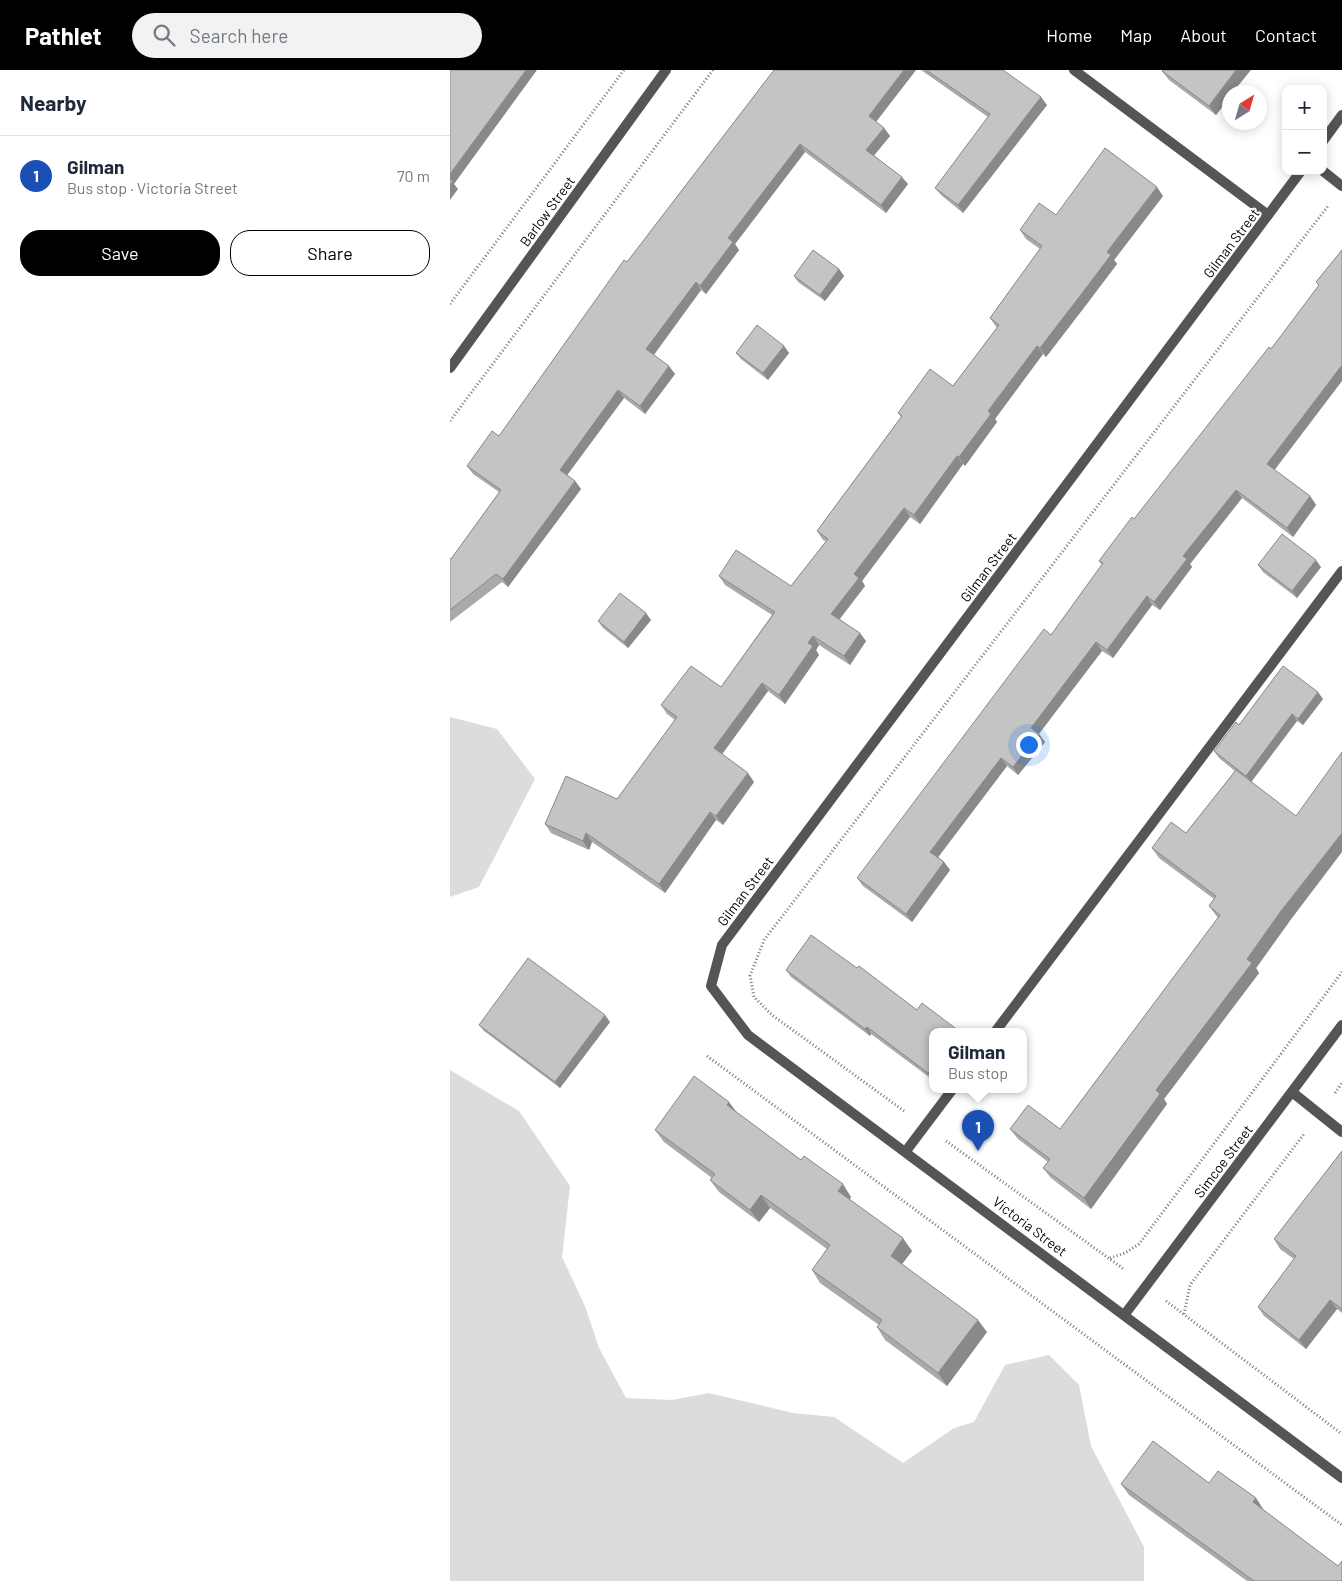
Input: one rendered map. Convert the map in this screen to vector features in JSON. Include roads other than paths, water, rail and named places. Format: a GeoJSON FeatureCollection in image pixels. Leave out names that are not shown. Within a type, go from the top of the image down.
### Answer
{"type":"FeatureCollection","features":[{"type":"Feature","properties":{"kind":"street","name":"Barlow Street"},"geometry":{"type":"LineString","coordinates":[[450,368],[666,70]]}},
{"type":"Feature","properties":{"kind":"street"},"geometry":{"type":"LineString","coordinates":[[1074,70],[1268,216]]}},
{"type":"Feature","properties":{"kind":"street"},"geometry":{"type":"LineString","coordinates":[[1327,136],[1342,115]]}},
{"type":"Feature","properties":{"kind":"street"},"geometry":{"type":"LineString","coordinates":[[1327,174],[1342,186]]}},
{"type":"Feature","properties":{"kind":"street","name":"Gilman Street"},"geometry":{"type":"LineString","coordinates":[[711,986],[722,945],[1298,175]]}},
{"type":"Feature","properties":{"kind":"street"},"geometry":{"type":"LineString","coordinates":[[998,1028],[1342,571]]}},
{"type":"Feature","properties":{"kind":"street","name":"Victoria Street"},"geometry":{"type":"LineString","coordinates":[[711,986],[748,1035],[1125,1314],[1342,1478]]}},
{"type":"Feature","properties":{"kind":"street","name":"Simcoe Street"},"geometry":{"type":"LineString","coordinates":[[1125,1314],[1342,1025]]}},
{"type":"Feature","properties":{"kind":"street"},"geometry":{"type":"LineString","coordinates":[[1292,1092],[1342,1132]]}},
{"type":"Feature","properties":{"kind":"street"},"geometry":{"type":"LineString","coordinates":[[906,1151],[950,1093]]}},
{"type":"Feature","properties":{"kind":"place","name":"Gilman"},"geometry":{"type":"Point","coordinates":[978,1151]}}]}
